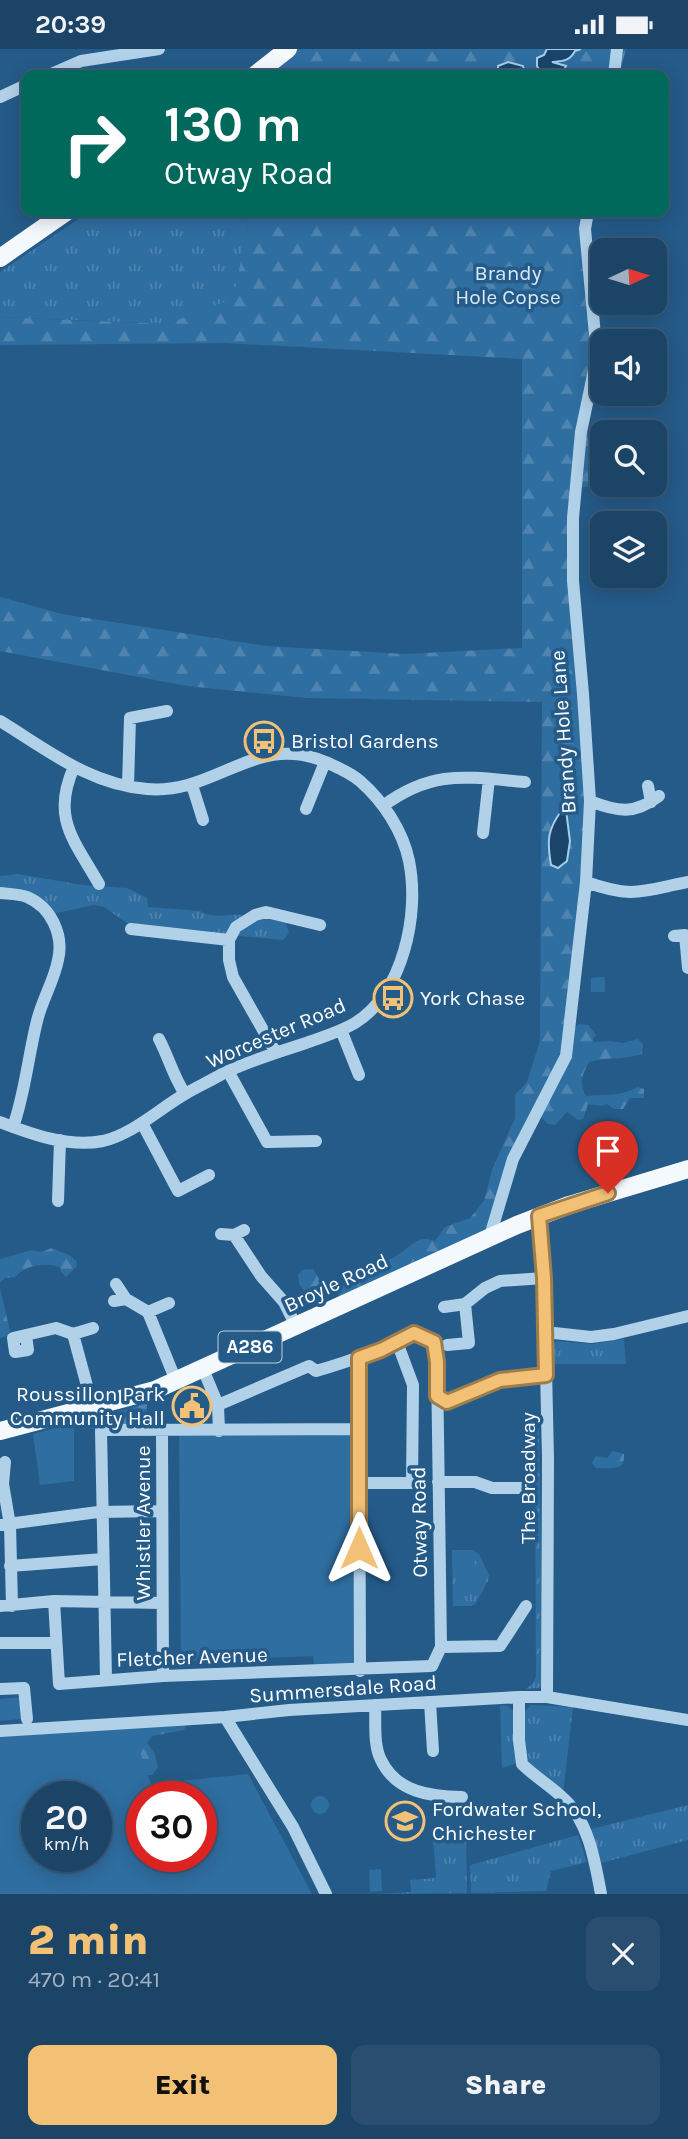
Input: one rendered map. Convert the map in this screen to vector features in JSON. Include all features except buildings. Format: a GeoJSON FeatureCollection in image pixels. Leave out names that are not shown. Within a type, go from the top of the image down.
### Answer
{"type":"FeatureCollection","features":[{"type":"Feature","properties":{"kind":"main road"},"geometry":{"type":"LineString","coordinates":[[262,70],[288,49]]}},
{"type":"Feature","properties":{"kind":"main road"},"geometry":{"type":"LineString","coordinates":[[0,258],[59,217]]}},
{"type":"Feature","properties":{"kind":"main road","name":"A286"},"geometry":{"type":"LineString","coordinates":[[490,1236],[539,1216],[688,1169]]}},
{"type":"Feature","properties":{"kind":"main road","name":"Broyle Road"},"geometry":{"type":"LineString","coordinates":[[0,1431],[93,1408],[176,1381],[490,1236]]}},
{"type":"Feature","properties":{"kind":"street"},"geometry":{"type":"LineString","coordinates":[[60,70],[96,53],[159,49]]}},
{"type":"Feature","properties":{"kind":"street"},"geometry":{"type":"LineString","coordinates":[[615,70],[617,49]]}},
{"type":"Feature","properties":{"kind":"street"},"geometry":{"type":"LineString","coordinates":[[0,97],[21,87]]}},
{"type":"Feature","properties":{"kind":"street","name":"Brandy Hole Lane"},"geometry":{"type":"LineString","coordinates":[[490,1236],[513,1159],[566,1056],[586,882],[590,801],[573,581],[573,518],[581,432],[597,356],[585,229],[587,217]]}},
{"type":"Feature","properties":{"kind":"street"},"geometry":{"type":"LineString","coordinates":[[128,786],[130,718],[167,711]]}},
{"type":"Feature","properties":{"kind":"street","name":"Worcester Road"},"geometry":{"type":"LineString","coordinates":[[0,721],[74,767],[128,786],[157,789],[192,785],[244,762],[268,755],[295,753],[325,762],[360,781],[383,806],[403,843],[409,861],[412,895],[408,931],[400,961],[382,997],[364,1017],[341,1030],[228,1071],[185,1094],[142,1123],[104,1141],[60,1140],[0,1122]]}},
{"type":"Feature","properties":{"kind":"street"},"geometry":{"type":"LineString","coordinates":[[306,809],[325,762]]}},
{"type":"Feature","properties":{"kind":"street"},"geometry":{"type":"LineString","coordinates":[[74,767],[63,795],[64,817],[99,884]]}},
{"type":"Feature","properties":{"kind":"street"},"geometry":{"type":"LineString","coordinates":[[383,806],[411,788],[441,778],[525,782]]}},
{"type":"Feature","properties":{"kind":"street"},"geometry":{"type":"LineString","coordinates":[[483,833],[489,779]]}},
{"type":"Feature","properties":{"kind":"street"},"geometry":{"type":"LineString","coordinates":[[192,785],[203,820]]}},
{"type":"Feature","properties":{"kind":"street"},"geometry":{"type":"LineString","coordinates":[[590,801],[614,810],[643,808],[655,799],[648,786]]}},
{"type":"Feature","properties":{"kind":"street"},"geometry":{"type":"LineString","coordinates":[[586,882],[623,893],[655,890],[688,882]]}},
{"type":"Feature","properties":{"kind":"street"},"geometry":{"type":"LineString","coordinates":[[0,893],[25,897],[41,906],[55,925],[60,947],[56,968],[37,1022],[24,1093],[13,1127]]}},
{"type":"Feature","properties":{"kind":"street"},"geometry":{"type":"LineString","coordinates":[[276,1052],[233,977],[229,960],[229,940],[236,927],[255,915],[266,912],[320,925]]}},
{"type":"Feature","properties":{"kind":"street"},"geometry":{"type":"LineString","coordinates":[[131,929],[229,940]]}},
{"type":"Feature","properties":{"kind":"street"},"geometry":{"type":"LineString","coordinates":[[674,936],[685,935],[688,968]]}},
{"type":"Feature","properties":{"kind":"street"},"geometry":{"type":"LineString","coordinates":[[341,1030],[359,1075]]}},
{"type":"Feature","properties":{"kind":"street"},"geometry":{"type":"LineString","coordinates":[[159,1039],[170,1060],[173,1076],[185,1094]]}},
{"type":"Feature","properties":{"kind":"street"},"geometry":{"type":"LineString","coordinates":[[228,1071],[267,1142],[316,1141]]}},
{"type":"Feature","properties":{"kind":"street"},"geometry":{"type":"LineString","coordinates":[[142,1123],[178,1191],[209,1175]]}},
{"type":"Feature","properties":{"kind":"street"},"geometry":{"type":"LineString","coordinates":[[58,1201],[60,1140]]}},
{"type":"Feature","properties":{"kind":"street","name":"The Broadway"},"geometry":{"type":"LineString","coordinates":[[539,1216],[544,1278],[546,1375],[547,1697]]}},
{"type":"Feature","properties":{"kind":"street"},"geometry":{"type":"LineString","coordinates":[[233,1233],[261,1276],[284,1302],[296,1326]]}},
{"type":"Feature","properties":{"kind":"street"},"geometry":{"type":"LineString","coordinates":[[444,1307],[465,1304],[485,1288],[500,1281],[544,1278]]}},
{"type":"Feature","properties":{"kind":"street"},"geometry":{"type":"LineString","coordinates":[[116,1284],[120,1300],[148,1312],[176,1381]]}},
{"type":"Feature","properties":{"kind":"street"},"geometry":{"type":"LineString","coordinates":[[148,1312],[169,1303]]}},
{"type":"Feature","properties":{"kind":"street"},"geometry":{"type":"LineString","coordinates":[[447,1345],[469,1343],[465,1304]]}},
{"type":"Feature","properties":{"kind":"street"},"geometry":{"type":"LineString","coordinates":[[545,1332],[603,1336],[688,1315]]}},
{"type":"Feature","properties":{"kind":"street"},"geometry":{"type":"LineString","coordinates":[[26,1335],[55,1328],[73,1333],[93,1328]]}},
{"type":"Feature","properties":{"kind":"street"},"geometry":{"type":"LineString","coordinates":[[73,1333],[93,1408]]}},
{"type":"Feature","properties":{"kind":"street","name":"Otway Road"},"geometry":{"type":"LineString","coordinates":[[218,1405],[309,1366],[316,1371],[359,1358],[414,1333],[434,1342],[437,1362],[441,1647]]}},
{"type":"Feature","properties":{"kind":"street"},"geometry":{"type":"LineString","coordinates":[[359,1483],[412,1483],[412,1385],[397,1342]]}},
{"type":"Feature","properties":{"kind":"street"},"geometry":{"type":"LineString","coordinates":[[359,1358],[360,1671]]}},
{"type":"Feature","properties":{"kind":"street"},"geometry":{"type":"LineString","coordinates":[[202,1369],[218,1405],[219,1431]]}},
{"type":"Feature","properties":{"kind":"street"},"geometry":{"type":"LineString","coordinates":[[437,1396],[447,1402],[500,1380],[546,1375]]}},
{"type":"Feature","properties":{"kind":"street"},"geometry":{"type":"LineString","coordinates":[[162,1431],[359,1429]]}},
{"type":"Feature","properties":{"kind":"street","name":"Whistler Avenue"},"geometry":{"type":"LineString","coordinates":[[102,1512],[101,1430],[162,1431],[163,1676]]}},
{"type":"Feature","properties":{"kind":"street"},"geometry":{"type":"LineString","coordinates":[[5,1462],[1,1484],[10,1566],[6,1606],[54,1601],[162,1603]]}},
{"type":"Feature","properties":{"kind":"street"},"geometry":{"type":"LineString","coordinates":[[438,1482],[475,1482],[492,1488],[526,1488]]}},
{"type":"Feature","properties":{"kind":"street"},"geometry":{"type":"LineString","coordinates":[[5,1525],[102,1512],[162,1511]]}},
{"type":"Feature","properties":{"kind":"street"},"geometry":{"type":"LineString","coordinates":[[102,1512],[107,1679]]}},
{"type":"Feature","properties":{"kind":"street"},"geometry":{"type":"LineString","coordinates":[[10,1566],[103,1559]]}},
{"type":"Feature","properties":{"kind":"street"},"geometry":{"type":"LineString","coordinates":[[0,1643],[56,1643],[54,1601]]}},
{"type":"Feature","properties":{"kind":"street"},"geometry":{"type":"LineString","coordinates":[[441,1647],[500,1646],[526,1606]]}},
{"type":"Feature","properties":{"kind":"street","name":"Fletcher Avenue"},"geometry":{"type":"LineString","coordinates":[[56,1643],[59,1684],[163,1676],[360,1671],[432,1666],[441,1647]]}},
{"type":"Feature","properties":{"kind":"street"},"geometry":{"type":"LineString","coordinates":[[0,1689],[24,1688],[27,1719]]}},
{"type":"Feature","properties":{"kind":"street"},"geometry":{"type":"LineString","coordinates":[[519,1697],[522,1764],[564,1798],[575,1812],[583,1826],[601,1894]]}},
{"type":"Feature","properties":{"kind":"street","name":"Summersdale Road"},"geometry":{"type":"LineString","coordinates":[[0,1731],[519,1697],[547,1697],[688,1720]]}},
{"type":"Feature","properties":{"kind":"street"},"geometry":{"type":"LineString","coordinates":[[430,1702],[433,1751]]}},
{"type":"Feature","properties":{"kind":"street"},"geometry":{"type":"LineString","coordinates":[[375,1705],[380,1759],[392,1775],[401,1784],[428,1795],[462,1797]]}},
{"type":"Feature","properties":{"kind":"street"},"geometry":{"type":"LineString","coordinates":[[225,1717],[293,1827],[326,1894]]}},
{"type":"Feature","properties":{"kind":"green space"},"geometry":{"type":"Polygon","coordinates":[[[297,49],[547,49],[537,66],[539,70],[524,70],[523,66],[498,66],[498,70],[272,70],[297,49]]]}},
{"type":"Feature","properties":{"kind":"green space"},"geometry":{"type":"Polygon","coordinates":[[[581,49],[626,49],[620,70],[549,70],[554,69],[552,61],[581,49]]]}},
{"type":"Feature","properties":{"kind":"green space"},"geometry":{"type":"Polygon","coordinates":[[[82,217],[243,217],[248,227],[234,299],[167,324],[0,317],[0,272],[82,217]]]}},
{"type":"Feature","properties":{"kind":"green space","name":"Brandy Hole Copse"},"geometry":{"type":"Polygon","coordinates":[[[243,217],[586,217],[592,329],[590,329],[590,382],[569,518],[587,802],[584,870],[562,1057],[489,1232],[341,1302],[338,1294],[365,1268],[372,1270],[423,1239],[435,1241],[445,1227],[470,1218],[484,1201],[492,1170],[515,1118],[515,1095],[527,1082],[540,1041],[542,702],[307,698],[187,686],[0,651],[0,597],[62,614],[266,646],[405,654],[522,648],[522,359],[224,343],[0,345],[0,317],[167,324],[233,299],[248,227],[243,217]]]}},
{"type":"Feature","properties":{"kind":"green space"},"geometry":{"type":"Polygon","coordinates":[[[590,432],[590,484],[578,488],[585,433],[590,432]]]}},
{"type":"Feature","properties":{"kind":"green space"},"geometry":{"type":"Polygon","coordinates":[[[18,874],[82,885],[127,888],[147,898],[148,907],[200,911],[215,916],[258,917],[286,923],[289,933],[283,940],[131,926],[104,907],[94,905],[52,914],[0,890],[0,876],[18,874]]]}},
{"type":"Feature","properties":{"kind":"green space"},"geometry":{"type":"Polygon","coordinates":[[[605,977],[605,992],[591,992],[591,978],[605,977]]]}},
{"type":"Feature","properties":{"kind":"green space"},"geometry":{"type":"Polygon","coordinates":[[[579,1024],[588,1025],[596,1035],[594,1042],[623,1043],[638,1039],[643,1044],[642,1054],[589,1062],[582,1079],[586,1096],[619,1094],[637,1087],[644,1089],[644,1098],[630,1098],[623,1109],[614,1109],[607,1104],[588,1104],[583,1119],[578,1120],[567,1112],[555,1125],[548,1124],[540,1116],[574,1028],[579,1024]]]}},
{"type":"Feature","properties":{"kind":"green space"},"geometry":{"type":"Polygon","coordinates":[[[52,1248],[71,1256],[77,1262],[77,1266],[66,1277],[60,1267],[42,1265],[30,1267],[0,1283],[0,1259],[32,1250],[41,1252],[52,1248]]]}},
{"type":"Feature","properties":{"kind":"green space"},"geometry":{"type":"Polygon","coordinates":[[[304,1269],[313,1269],[325,1287],[305,1292],[299,1284],[298,1274],[304,1269]]]}},
{"type":"Feature","properties":{"kind":"green space"},"geometry":{"type":"Polygon","coordinates":[[[0,1288],[11,1335],[0,1338],[0,1288]]]}},
{"type":"Feature","properties":{"kind":"green space"},"geometry":{"type":"Polygon","coordinates":[[[624,1339],[626,1364],[549,1364],[548,1348],[557,1341],[592,1344],[624,1339]]]}},
{"type":"Feature","properties":{"kind":"green space"},"geometry":{"type":"Polygon","coordinates":[[[147,1403],[146,1429],[90,1429],[90,1420],[147,1403]]]}},
{"type":"Feature","properties":{"kind":"green space"},"geometry":{"type":"Polygon","coordinates":[[[74,1423],[74,1481],[40,1485],[33,1434],[74,1423]]]}},
{"type":"Feature","properties":{"kind":"green space"},"geometry":{"type":"Polygon","coordinates":[[[539,1428],[543,1684],[539,1688],[526,1689],[536,1676],[535,1430],[539,1428]]]}},
{"type":"Feature","properties":{"kind":"green space"},"geometry":{"type":"Polygon","coordinates":[[[353,1435],[355,1665],[314,1666],[313,1656],[181,1661],[179,1436],[353,1435]]]}},
{"type":"Feature","properties":{"kind":"green space"},"geometry":{"type":"Polygon","coordinates":[[[613,1451],[624,1454],[624,1460],[619,1467],[596,1468],[592,1463],[596,1456],[607,1458],[613,1451]]]}},
{"type":"Feature","properties":{"kind":"green space"},"geometry":{"type":"Polygon","coordinates":[[[452,1550],[473,1550],[479,1554],[489,1575],[472,1606],[453,1606],[452,1550]]]}},
{"type":"Feature","properties":{"kind":"green space"},"geometry":{"type":"Polygon","coordinates":[[[465,1551],[486,1578],[476,1595],[469,1589],[470,1575],[456,1561],[465,1551]]]}},
{"type":"Feature","properties":{"kind":"green space"},"geometry":{"type":"Polygon","coordinates":[[[20,1697],[21,1719],[0,1721],[0,1699],[20,1697]]]}},
{"type":"Feature","properties":{"kind":"green space"},"geometry":{"type":"Polygon","coordinates":[[[500,1705],[508,1706],[515,1713],[517,1763],[502,1768],[500,1705]]]}},
{"type":"Feature","properties":{"kind":"green space"},"geometry":{"type":"Polygon","coordinates":[[[531,1705],[573,1707],[563,1793],[525,1761],[524,1712],[531,1705]]]}},
{"type":"Feature","properties":{"kind":"green space"},"geometry":{"type":"Polygon","coordinates":[[[187,1723],[184,1730],[152,1736],[147,1743],[155,1754],[158,1767],[152,1775],[139,1776],[131,1725],[187,1723]]]}},
{"type":"Feature","properties":{"kind":"green space"},"geometry":{"type":"Polygon","coordinates":[[[131,1725],[150,1781],[126,1781],[126,1872],[217,1872],[217,1781],[180,1781],[248,1774],[312,1894],[0,1894],[0,1734],[131,1725]]]}},
{"type":"Feature","properties":{"kind":"green space"},"geometry":{"type":"Polygon","coordinates":[[[316,1796],[324,1796],[329,1805],[327,1812],[316,1814],[311,1809],[311,1801],[316,1796]]]}},
{"type":"Feature","properties":{"kind":"green space"},"geometry":{"type":"Polygon","coordinates":[[[688,1805],[688,1840],[601,1863],[591,1829],[688,1805]]]}},
{"type":"Feature","properties":{"kind":"green space"},"geometry":{"type":"Polygon","coordinates":[[[466,1835],[467,1893],[377,1894],[411,1892],[410,1880],[436,1878],[433,1836],[466,1835]]]}},
{"type":"Feature","properties":{"kind":"green space"},"geometry":{"type":"Polygon","coordinates":[[[578,1835],[587,1862],[551,1871],[546,1891],[471,1893],[470,1865],[578,1835]]]}},
{"type":"Feature","properties":{"kind":"green space"},"geometry":{"type":"Polygon","coordinates":[[[381,1869],[382,1891],[370,1892],[369,1870],[381,1869]]]}},
{"type":"Feature","properties":{"kind":"shaded area"},"geometry":{"type":"Polygon","coordinates":[[[547,49],[581,49],[568,59],[552,62],[566,66],[564,70],[539,70],[537,58],[544,55],[547,49]]]}},
{"type":"Feature","properties":{"kind":"shaded area"},"geometry":{"type":"Polygon","coordinates":[[[508,62],[523,66],[524,70],[498,70],[498,66],[508,62]]]}},
{"type":"Feature","properties":{"kind":"shaded area"},"geometry":{"type":"Polygon","coordinates":[[[562,810],[566,810],[570,841],[567,861],[558,868],[551,865],[549,842],[553,824],[562,810]]]}},
{"type":"Feature","properties":{"kind":"place","name":"Bristol Gardens"},"geometry":{"type":"Point","coordinates":[264,741]}},
{"type":"Feature","properties":{"kind":"place","name":"York Chase"},"geometry":{"type":"Point","coordinates":[393,998]}},
{"type":"Feature","properties":{"kind":"place","name":"Roussillon Park Community Hall"},"geometry":{"type":"Point","coordinates":[192,1406]}},
{"type":"Feature","properties":{"kind":"place","name":"Fordwater School, Chichester"},"geometry":{"type":"Point","coordinates":[405,1821]}},
{"type":"Feature","properties":{"kind":"route"},"geometry":{"type":"LineString","coordinates":[[359,1548],[359,1358],[414,1333],[434,1342],[437,1396],[447,1402],[500,1380],[546,1375],[544,1278],[539,1216],[608,1193]]}}]}
